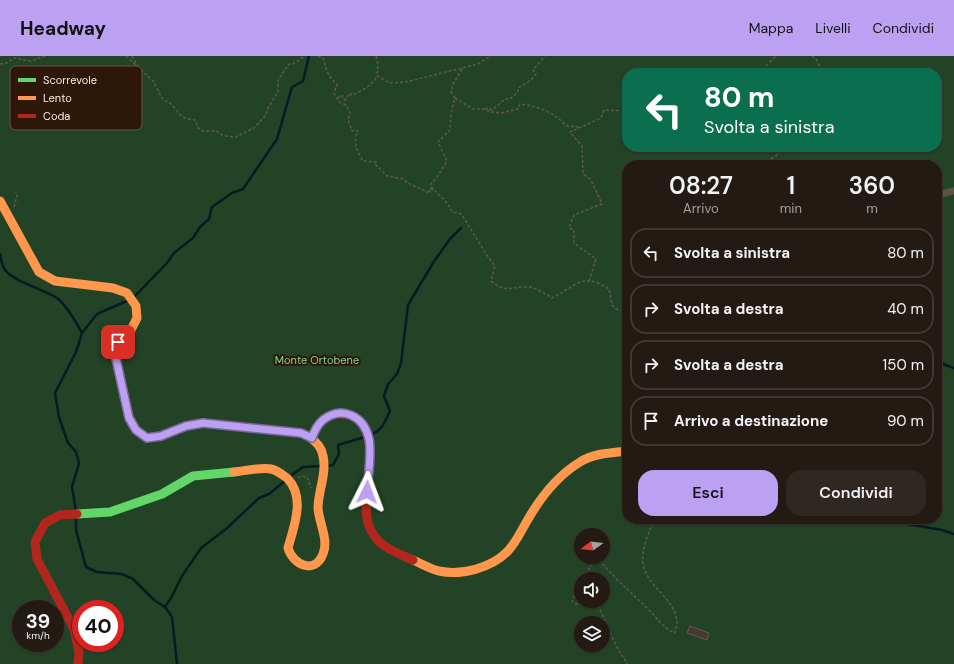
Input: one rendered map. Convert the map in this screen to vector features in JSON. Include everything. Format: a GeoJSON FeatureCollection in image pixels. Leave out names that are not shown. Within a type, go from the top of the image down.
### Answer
{"type":"FeatureCollection","features":[{"type":"Feature","properties":{"kind":"street"},"geometry":{"type":"LineString","coordinates":[[942,193],[954,191]]}},
{"type":"Feature","properties":{"kind":"street"},"geometry":{"type":"LineString","coordinates":[[0,201],[39,272],[55,282],[113,288],[127,294],[136,306],[137,318],[131,330],[118,342],[115,354],[129,418],[136,430],[147,438],[161,436],[186,426],[203,423],[301,433],[312,438],[320,447],[324,458],[324,470],[319,494],[318,514],[324,549],[320,560],[314,564],[303,566],[292,559],[288,548],[299,502],[296,491],[288,479],[263,469],[193,476],[162,494],[110,512],[60,515],[45,523],[35,542],[37,559],[74,629],[79,653],[78,664]]}},
{"type":"Feature","properties":{"kind":"street"},"geometry":{"type":"LineString","coordinates":[[312,438],[316,428],[322,420],[335,414],[346,413],[354,417],[368,436],[367,515],[369,529],[376,540],[387,549],[439,571],[455,572],[478,568],[502,556],[514,542],[550,487],[580,462],[595,455],[622,452]]}},
{"type":"Feature","properties":{"kind":"path"},"geometry":{"type":"LineString","coordinates":[[0,64],[7,63],[14,58],[31,61],[45,56]]}},
{"type":"Feature","properties":{"kind":"path"},"geometry":{"type":"LineString","coordinates":[[126,56],[138,66]]}},
{"type":"Feature","properties":{"kind":"path"},"geometry":{"type":"LineString","coordinates":[[132,56],[138,66]]}},
{"type":"Feature","properties":{"kind":"path"},"geometry":{"type":"LineString","coordinates":[[142,70],[153,81],[163,100],[168,101],[173,105],[182,117],[195,120],[198,128],[216,131],[218,134],[230,137],[239,136],[251,130],[263,119],[278,92],[278,80],[282,73],[289,64],[293,64],[305,56]]}},
{"type":"Feature","properties":{"kind":"path"},"geometry":{"type":"LineString","coordinates":[[318,56],[324,59],[332,82],[337,84],[334,93],[343,105],[346,105],[350,113],[348,120],[352,131],[358,131],[356,137],[356,152],[362,161],[376,162],[375,164],[387,176],[404,179],[409,185],[421,188],[427,193],[428,190],[430,192],[430,189],[434,190]]}},
{"type":"Feature","properties":{"kind":"path"},"geometry":{"type":"LineString","coordinates":[[338,98],[342,95],[343,99],[345,100],[350,93],[351,95],[355,94],[375,81],[378,64],[376,56]]}},
{"type":"Feature","properties":{"kind":"path"},"geometry":{"type":"LineString","coordinates":[[377,76],[390,83],[406,82],[462,69],[478,64],[491,56]]}},
{"type":"Feature","properties":{"kind":"path"},"geometry":{"type":"LineString","coordinates":[[462,69],[453,84],[451,92],[455,98],[473,109],[488,108],[492,110],[496,105],[514,96],[518,92],[518,88],[536,74],[533,70],[545,56]]}},
{"type":"Feature","properties":{"kind":"path"},"geometry":{"type":"LineString","coordinates":[[764,68],[776,56]]}},
{"type":"Feature","properties":{"kind":"path"},"geometry":{"type":"LineString","coordinates":[[812,56],[820,68]]}},
{"type":"Feature","properties":{"kind":"path"},"geometry":{"type":"LineString","coordinates":[[455,98],[451,113],[450,130],[438,142],[447,160],[438,176],[430,185],[447,202],[452,212],[461,214],[486,255],[495,266],[491,281],[500,288],[514,290],[530,287],[552,298],[574,284],[589,281],[601,284],[609,289],[612,305],[616,309],[622,311]]}},
{"type":"Feature","properties":{"kind":"path"},"geometry":{"type":"LineString","coordinates":[[485,109],[490,112],[502,113],[518,109],[520,104],[526,105],[557,116],[566,126],[582,127]]}},
{"type":"Feature","properties":{"kind":"path"},"geometry":{"type":"LineString","coordinates":[[589,281],[596,260],[574,242],[574,230],[569,228],[574,215],[602,204],[591,180],[583,174],[582,146],[570,132],[601,118],[604,110],[622,111]]}},
{"type":"Feature","properties":{"kind":"path"},"geometry":{"type":"LineString","coordinates":[[768,160],[775,157],[779,152]]}},
{"type":"Feature","properties":{"kind":"path"},"geometry":{"type":"LineString","coordinates":[[11,221],[17,196],[16,192]]}},
{"type":"Feature","properties":{"kind":"path"},"geometry":{"type":"LineString","coordinates":[[288,479],[302,476],[307,477],[312,488],[319,494]]}},
{"type":"Feature","properties":{"kind":"path"},"geometry":{"type":"LineString","coordinates":[[610,573],[648,609],[666,629],[675,633],[677,621],[668,601],[650,582],[642,563],[647,537],[652,524]]}},
{"type":"Feature","properties":{"kind":"path"},"geometry":{"type":"LineString","coordinates":[[587,572],[592,564],[600,561],[609,572]]}},
{"type":"Feature","properties":{"kind":"path"},"geometry":{"type":"LineString","coordinates":[[599,608],[621,656],[628,664]]}},
{"type":"Feature","properties":{"kind":"green space","name":"Monte Ortobene"},"geometry":{"type":"Polygon","coordinates":[[[0,56],[954,56],[954,664],[0,664],[0,56]]]}},
{"type":"Feature","properties":{"kind":"building"},"geometry":{"type":"Polygon","coordinates":[[[690,626],[709,633],[707,640],[687,633],[690,626]]]}},
{"type":"Feature","properties":{"kind":"waterway"},"geometry":{"type":"LineString","coordinates":[[133,298],[167,263],[174,253],[193,238],[200,227],[209,219],[212,207],[232,193],[243,189],[277,139],[292,87],[303,81],[309,56]]}},
{"type":"Feature","properties":{"kind":"waterway"},"geometry":{"type":"LineString","coordinates":[[370,435],[378,431],[390,411],[384,396],[388,384],[397,374],[401,363],[408,305],[433,263],[450,239],[461,228]]}},
{"type":"Feature","properties":{"kind":"waterway"},"geometry":{"type":"LineString","coordinates":[[0,254],[3,265],[10,275],[57,298],[67,309],[82,333],[76,352],[55,393],[59,417],[68,443],[76,452],[79,463],[72,487],[76,511]]}},
{"type":"Feature","properties":{"kind":"waterway"},"geometry":{"type":"LineString","coordinates":[[82,333],[97,314],[129,300]]}},
{"type":"Feature","properties":{"kind":"waterway"},"geometry":{"type":"LineString","coordinates":[[942,364],[954,368]]}},
{"type":"Feature","properties":{"kind":"waterway"},"geometry":{"type":"LineString","coordinates":[[326,466],[333,465],[339,454],[338,445],[365,437]]}},
{"type":"Feature","properties":{"kind":"waterway"},"geometry":{"type":"LineString","coordinates":[[289,477],[303,467],[321,466]]}},
{"type":"Feature","properties":{"kind":"waterway"},"geometry":{"type":"LineString","coordinates":[[165,607],[182,576],[201,548],[226,529],[259,498],[269,494],[286,480]]}},
{"type":"Feature","properties":{"kind":"waterway"},"geometry":{"type":"LineString","coordinates":[[76,516],[76,530],[86,567],[97,572],[122,574],[133,579],[154,600],[165,607],[172,617],[177,664]]}},
{"type":"Feature","properties":{"kind":"waterway"},"geometry":{"type":"LineString","coordinates":[[908,524],[942,530],[954,534]]}},
{"type":"Feature","properties":{"kind":"traffic: fast"},"geometry":{"type":"LineString","coordinates":[[77,514],[110,512],[162,494],[193,476],[234,472]]}},
{"type":"Feature","properties":{"kind":"traffic: slow"},"geometry":{"type":"LineString","coordinates":[[0,201],[39,272],[55,281],[113,288],[127,293],[136,306],[137,318],[131,330],[118,342],[115,354],[129,418],[136,430],[143,435]]}},
{"type":"Feature","properties":{"kind":"traffic: slow"},"geometry":{"type":"LineString","coordinates":[[234,472],[271,469],[287,478],[293,486],[297,503],[297,512],[288,548],[294,559],[299,563],[310,566],[315,564],[325,549],[318,508],[324,463],[320,448],[317,443],[309,437]]}},
{"type":"Feature","properties":{"kind":"traffic: slow"},"geometry":{"type":"LineString","coordinates":[[413,560],[432,569],[448,572],[466,571],[493,562],[507,552],[516,541],[532,512],[550,488],[564,474],[585,459],[603,454],[622,452]]}},
{"type":"Feature","properties":{"kind":"traffic: jam"},"geometry":{"type":"LineString","coordinates":[[311,438],[317,427],[325,418],[336,414],[344,414],[354,417],[363,426],[368,438],[370,452],[367,499],[369,526],[372,533],[387,548],[413,560]]}},
{"type":"Feature","properties":{"kind":"traffic: jam"},"geometry":{"type":"LineString","coordinates":[[143,435],[147,438],[161,436],[186,426],[203,423],[301,433],[309,437]]}},
{"type":"Feature","properties":{"kind":"traffic: jam"},"geometry":{"type":"LineString","coordinates":[[77,514],[60,515],[45,523],[35,542],[37,559],[74,629],[79,653],[78,664]]}},
{"type":"Feature","properties":{"kind":"route"},"geometry":{"type":"LineString","coordinates":[[118,342],[115,354],[129,418],[136,430],[147,438],[161,436],[186,426],[203,423],[301,433],[312,438],[316,428],[322,420],[335,414],[346,413],[361,423],[369,440],[367,492]]}}]}
